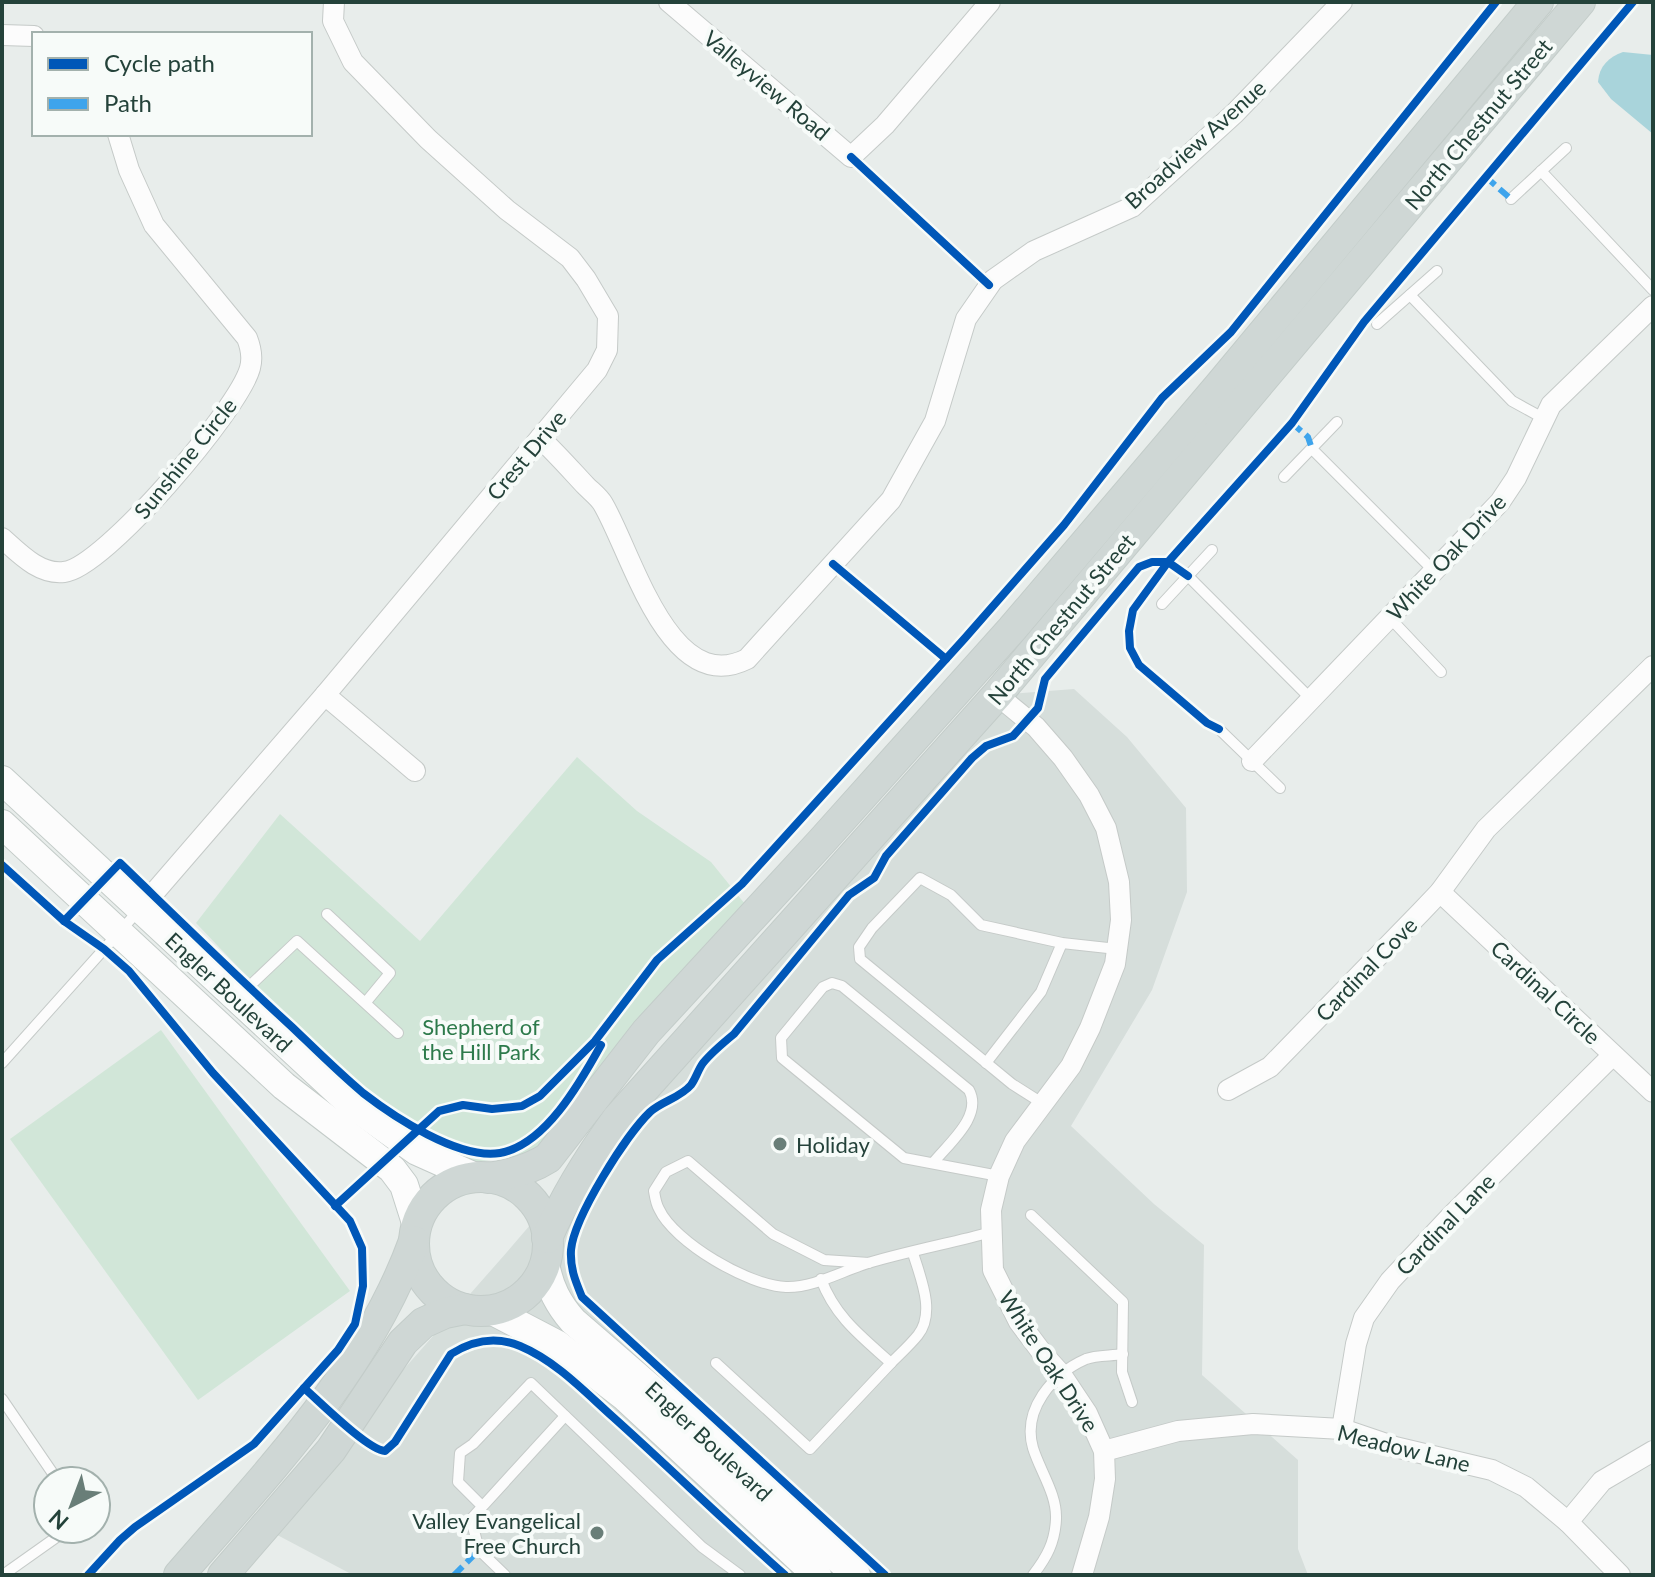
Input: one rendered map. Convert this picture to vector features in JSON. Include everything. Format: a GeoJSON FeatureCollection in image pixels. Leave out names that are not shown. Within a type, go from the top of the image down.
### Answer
{"type":"FeatureCollection","features":[{"type":"Feature","properties":{"kind":"main road","name":"North Chestnut Street"},"geometry":{"type":"LineString","coordinates":[[482,1178],[510,1175],[536,1166],[548,1158],[646,1032],[1012,629],[1219,386],[1538,2]]}},
{"type":"Feature","properties":{"kind":"main road","name":"North Chestnut Street"},"geometry":{"type":"LineString","coordinates":[[546,1251],[599,1143],[617,1119],[997,695],[1580,2]]}},
{"type":"Feature","properties":{"kind":"main road","name":"Engler Boulevard"},"geometry":{"type":"LineString","coordinates":[[2,780],[350,1103],[417,1151],[482,1178]]}},
{"type":"Feature","properties":{"kind":"main road","name":"Engler Boulevard"},"geometry":{"type":"LineString","coordinates":[[2,824],[284,1086],[392,1169],[404,1185],[415,1232]]}},
{"type":"Feature","properties":{"kind":"main road"},"geometry":{"type":"LineString","coordinates":[[179,1575],[306,1428],[360,1351],[379,1320],[422,1213],[438,1193],[449,1185],[482,1178],[501,1180],[524,1193],[540,1213],[546,1251],[533,1286],[515,1302],[445,1313],[423,1323],[403,1342],[331,1450],[223,1575]]}},
{"type":"Feature","properties":{"kind":"main road"},"geometry":{"type":"LineString","coordinates":[[415,1232],[418,1265],[423,1278],[441,1298],[478,1310]]}},
{"type":"Feature","properties":{"kind":"main road","name":"Engler Boulevard"},"geometry":{"type":"LineString","coordinates":[[546,1251],[550,1287],[573,1321],[691,1423],[856,1575]]}},
{"type":"Feature","properties":{"kind":"main road","name":"Engler Boulevard"},"geometry":{"type":"LineString","coordinates":[[478,1310],[558,1345],[606,1382],[817,1575]]}},
{"type":"Feature","properties":{"kind":"street","name":"Crest Drive"},"geometry":{"type":"LineString","coordinates":[[140,909],[325,695],[597,370],[607,350],[608,316],[570,258],[507,210],[428,139],[353,62],[333,21],[334,2]]}},
{"type":"Feature","properties":{"kind":"street","name":"Valleyview Road"},"geometry":{"type":"LineString","coordinates":[[669,2],[851,157],[885,125],[990,2]]}},
{"type":"Feature","properties":{"kind":"street","name":"Broadview Avenue"},"geometry":{"type":"LineString","coordinates":[[540,438],[601,501],[666,632],[696,660],[716,668],[732,667],[747,659],[891,500],[935,421],[966,319],[993,280],[1034,251],[1132,207],[1235,113],[1342,2]]}},
{"type":"Feature","properties":{"kind":"street"},"geometry":{"type":"LineString","coordinates":[[2,35],[32,36]]}},
{"type":"Feature","properties":{"kind":"street","name":"Sunshine Circle"},"geometry":{"type":"LineString","coordinates":[[2,538],[32,564],[60,573],[78,570],[148,508],[228,409],[251,366],[252,351],[247,338],[154,225],[129,170],[119,136]]}},
{"type":"Feature","properties":{"kind":"street","name":"White Oak Drive"},"geometry":{"type":"LineString","coordinates":[[1252,761],[1500,502],[1516,478],[1543,418],[1561,392],[1653,306]]}},
{"type":"Feature","properties":{"kind":"street","name":"Cardinal Cove"},"geometry":{"type":"LineString","coordinates":[[1228,1090],[1270,1067],[1440,892],[1486,829],[1653,666]]}},
{"type":"Feature","properties":{"kind":"street"},"geometry":{"type":"LineString","coordinates":[[325,695],[415,771]]}},
{"type":"Feature","properties":{"kind":"street","name":"White Oak Drive"},"geometry":{"type":"LineString","coordinates":[[997,695],[1036,727],[1089,795],[1106,828],[1119,882],[1121,920],[1115,964],[1071,1066],[1015,1141],[999,1176],[991,1210],[993,1270],[1019,1322],[1061,1374],[1087,1413],[1104,1451],[1105,1479],[1099,1517],[1084,1574]]}},
{"type":"Feature","properties":{"kind":"street","name":"Cardinal Circle"},"geometry":{"type":"LineString","coordinates":[[1440,892],[1653,1092]]}},
{"type":"Feature","properties":{"kind":"street","name":"Cardinal Lane"},"geometry":{"type":"LineString","coordinates":[[1342,1429],[1356,1344],[1364,1318],[1390,1281],[1613,1055]]}},
{"type":"Feature","properties":{"kind":"street","name":"Meadow Lane"},"geometry":{"type":"LineString","coordinates":[[1104,1451],[1178,1431],[1253,1424],[1342,1429],[1395,1447],[1492,1470],[1526,1487],[1568,1522],[1620,1575]]}},
{"type":"Feature","properties":{"kind":"street"},"geometry":{"type":"LineString","coordinates":[[1568,1522],[1602,1481],[1653,1451]]}},
{"type":"Feature","properties":{"kind":"lane"},"geometry":{"type":"LineString","coordinates":[[1511,199],[1566,148]]}},
{"type":"Feature","properties":{"kind":"lane"},"geometry":{"type":"LineString","coordinates":[[1541,171],[1653,290]]}},
{"type":"Feature","properties":{"kind":"lane"},"geometry":{"type":"LineString","coordinates":[[1377,324],[1437,271]]}},
{"type":"Feature","properties":{"kind":"lane"},"geometry":{"type":"LineString","coordinates":[[1410,295],[1512,401],[1543,418]]}},
{"type":"Feature","properties":{"kind":"lane"},"geometry":{"type":"LineString","coordinates":[[1284,477],[1337,422]]}},
{"type":"Feature","properties":{"kind":"lane"},"geometry":{"type":"LineString","coordinates":[[1312,449],[1435,572]]}},
{"type":"Feature","properties":{"kind":"lane"},"geometry":{"type":"LineString","coordinates":[[1162,604],[1212,550]]}},
{"type":"Feature","properties":{"kind":"lane"},"geometry":{"type":"LineString","coordinates":[[1188,576],[1311,699]]}},
{"type":"Feature","properties":{"kind":"lane"},"geometry":{"type":"LineString","coordinates":[[1390,618],[1441,672]]}},
{"type":"Feature","properties":{"kind":"lane"},"geometry":{"type":"LineString","coordinates":[[1219,729],[1280,788]]}},
{"type":"Feature","properties":{"kind":"lane"},"geometry":{"type":"LineString","coordinates":[[1042,1103],[1012,1084],[882,980],[860,959],[859,947],[872,928],[920,878],[951,895],[981,925],[1062,943],[1117,949]]}},
{"type":"Feature","properties":{"kind":"lane"},"geometry":{"type":"LineString","coordinates":[[2,1063],[140,909]]}},
{"type":"Feature","properties":{"kind":"lane"},"geometry":{"type":"LineString","coordinates":[[327,914],[390,973],[366,1002]]}},
{"type":"Feature","properties":{"kind":"lane"},"geometry":{"type":"LineString","coordinates":[[236,998],[297,941],[398,1033]]}},
{"type":"Feature","properties":{"kind":"lane"},"geometry":{"type":"LineString","coordinates":[[986,1063],[1041,992],[1062,943]]}},
{"type":"Feature","properties":{"kind":"lane"},"geometry":{"type":"LineString","coordinates":[[933,1163],[972,1114],[974,1099],[969,1090],[842,986],[832,983],[823,987],[781,1038],[782,1058],[904,1158],[999,1176]]}},
{"type":"Feature","properties":{"kind":"lane"},"geometry":{"type":"LineString","coordinates":[[869,1263],[824,1260],[773,1234],[688,1161],[666,1172],[654,1191],[659,1211],[681,1235],[709,1258],[749,1278],[786,1287],[992,1232]]}},
{"type":"Feature","properties":{"kind":"lane"},"geometry":{"type":"LineString","coordinates":[[1031,1215],[1123,1302],[1122,1372],[1132,1402]]}},
{"type":"Feature","properties":{"kind":"lane"},"geometry":{"type":"LineString","coordinates":[[716,1363],[810,1449],[920,1332],[926,1317],[925,1295],[913,1253]]}},
{"type":"Feature","properties":{"kind":"lane"},"geometry":{"type":"LineString","coordinates":[[821,1279],[830,1302],[852,1328],[891,1363]]}},
{"type":"Feature","properties":{"kind":"lane"},"geometry":{"type":"LineString","coordinates":[[1033,1575],[1051,1551],[1056,1517],[1052,1493],[1032,1443],[1031,1420],[1044,1392],[1061,1374],[1088,1358],[1123,1354]]}},
{"type":"Feature","properties":{"kind":"lane"},"geometry":{"type":"LineString","coordinates":[[482,1506],[458,1482],[460,1453],[473,1444],[531,1383],[702,1547],[740,1575]]}},
{"type":"Feature","properties":{"kind":"lane"},"geometry":{"type":"LineString","coordinates":[[2,1399],[47,1465]]}},
{"type":"Feature","properties":{"kind":"lane"},"geometry":{"type":"LineString","coordinates":[[505,1575],[479,1550],[471,1519],[565,1416]]}},
{"type":"Feature","properties":{"kind":"lane"},"geometry":{"type":"LineString","coordinates":[[3,1575],[45,1545]]}},
{"type":"Feature","properties":{"kind":"shaded area"},"geometry":{"type":"Polygon","coordinates":[[[1074,689],[1127,737],[1186,808],[1187,892],[1152,990],[1071,1126],[1154,1204],[1204,1245],[1202,1375],[1298,1460],[1298,1549],[1308,1575],[353,1575],[264,1528],[688,1041],[997,695],[1074,689]]]}},
{"type":"Feature","properties":{"kind":"green space","name":"Shepherd of the Hill Park"},"geometry":{"type":"Polygon","coordinates":[[[577,757],[637,811],[711,862],[745,904],[557,1132],[523,1157],[469,1162],[433,1150],[256,986],[196,923],[280,814],[420,941],[577,757]]]}},
{"type":"Feature","properties":{"kind":"green space"},"geometry":{"type":"Polygon","coordinates":[[[161,1030],[350,1291],[198,1400],[10,1139],[161,1030]]]}},
{"type":"Feature","properties":{"kind":"water"},"geometry":{"type":"Polygon","coordinates":[[[1623,52],[1653,55],[1653,134],[1611,99],[1598,82],[1600,71],[1606,63],[1623,52]]]}},
{"type":"Feature","properties":{"kind":"marked path"},"geometry":{"type":"LineString","coordinates":[[1486,177],[1511,199]]}},
{"type":"Feature","properties":{"kind":"marked path"},"geometry":{"type":"LineString","coordinates":[[1292,423],[1308,437],[1312,449]]}},
{"type":"Feature","properties":{"kind":"marked path"},"geometry":{"type":"LineString","coordinates":[[454,1575],[479,1550]]}},
{"type":"Feature","properties":{"kind":"cycle path"},"geometry":{"type":"LineString","coordinates":[[335,1206],[439,1111],[463,1105],[492,1109],[522,1106],[540,1096],[595,1041],[657,960],[742,884],[1064,525],[1162,398],[1231,332],[1496,2]]}},
{"type":"Feature","properties":{"kind":"cycle path"},"geometry":{"type":"LineString","coordinates":[[1219,729],[1207,723],[1139,665],[1130,648],[1133,610],[1168,562],[1292,423],[1364,322],[1633,2]]}},
{"type":"Feature","properties":{"kind":"cycle path"},"geometry":{"type":"LineString","coordinates":[[851,157],[989,285]]}},
{"type":"Feature","properties":{"kind":"cycle path"},"geometry":{"type":"LineString","coordinates":[[885,1575],[582,1297],[571,1263],[574,1236],[603,1177],[640,1123],[655,1108],[691,1085],[706,1059],[734,1034],[849,895],[874,878],[886,856],[972,758],[986,746],[1013,736],[1038,708],[1045,679],[1139,567],[1152,562],[1168,562],[1188,576]]}},
{"type":"Feature","properties":{"kind":"cycle path"},"geometry":{"type":"LineString","coordinates":[[833,564],[946,659]]}},
{"type":"Feature","properties":{"kind":"cycle path"},"geometry":{"type":"LineString","coordinates":[[64,921],[120,863],[363,1093],[428,1135],[466,1150],[500,1153],[532,1138],[572,1094],[601,1045]]}},
{"type":"Feature","properties":{"kind":"cycle path"},"geometry":{"type":"LineString","coordinates":[[2,865],[64,921],[129,971],[213,1073],[350,1221],[362,1248],[363,1286],[355,1324],[338,1350],[254,1444],[135,1527],[88,1575]]}},
{"type":"Feature","properties":{"kind":"cycle path"},"geometry":{"type":"LineString","coordinates":[[304,1388],[367,1443],[385,1451],[395,1442],[451,1354],[485,1341],[502,1341],[520,1346],[570,1378],[785,1575]]}},
{"type":"Feature","properties":{"kind":"place","name":"Holiday"},"geometry":{"type":"Point","coordinates":[780,1144]}},
{"type":"Feature","properties":{"kind":"place","name":"Valley Evangelical Free Church"},"geometry":{"type":"Point","coordinates":[597,1533]}}]}
